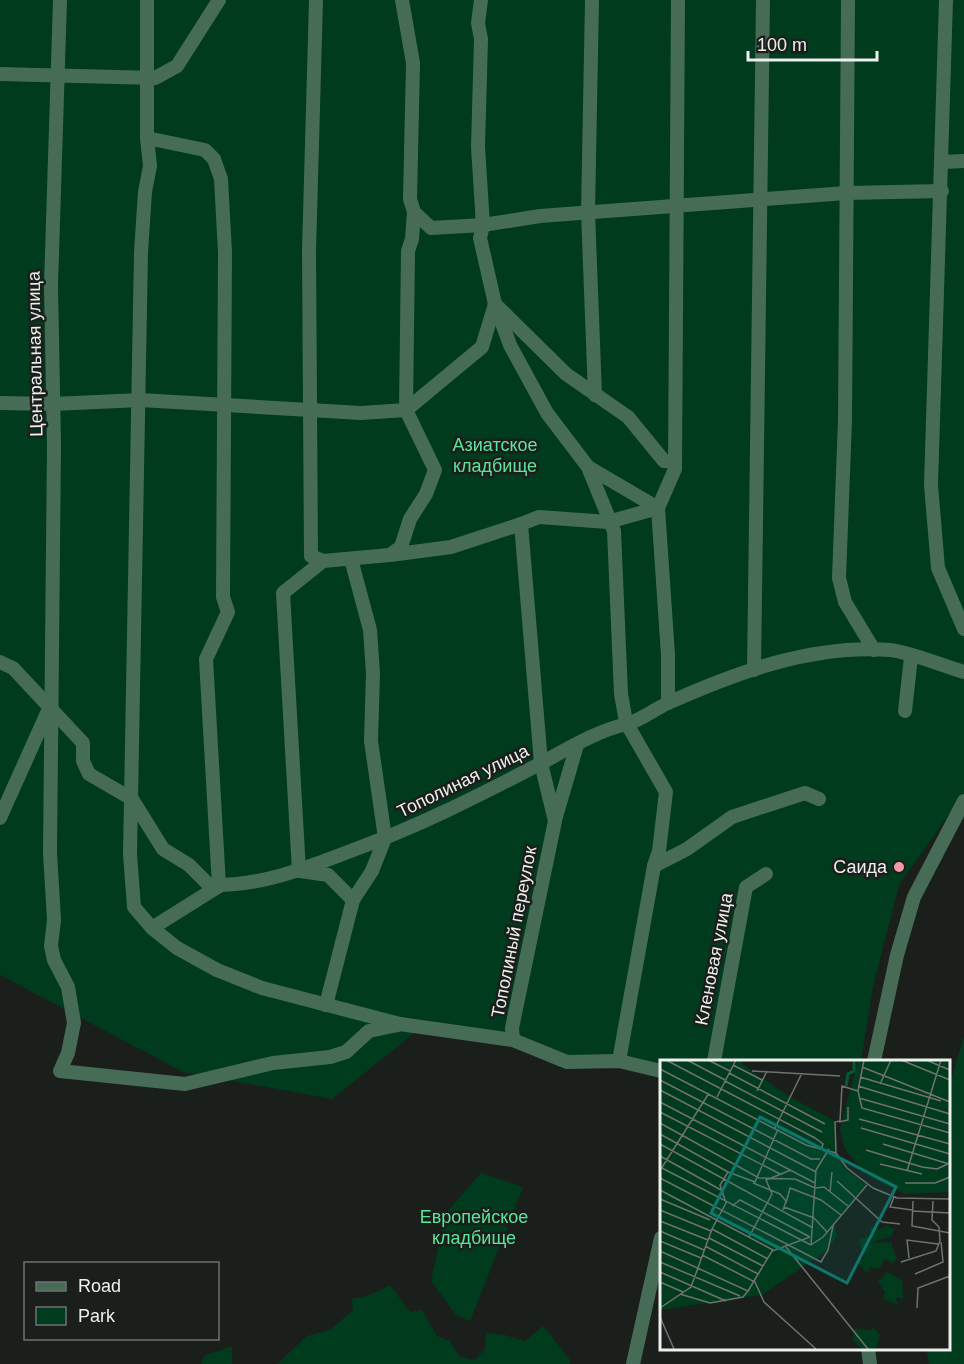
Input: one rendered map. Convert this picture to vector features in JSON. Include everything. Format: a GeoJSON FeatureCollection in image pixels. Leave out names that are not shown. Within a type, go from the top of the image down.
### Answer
{"type":"FeatureCollection","features":[{"type":"Feature","properties":{"kind":"street","name":"Центральная улица"},"geometry":{"type":"LineString","coordinates":[[60,0],[51,285],[53,404],[49,708],[50,853],[54,920],[51,946],[54,960],[68,987],[74,1023],[68,1053],[60,1071],[185,1084],[273,1064],[330,1057],[346,1052],[369,1031],[400,1024]]}},
{"type":"Feature","properties":{"kind":"street","name":"Тополиный переулок"},"geometry":{"type":"LineString","coordinates":[[147,0],[149,80],[147,138],[150,166],[145,192],[141,252],[130,854],[134,907],[152,928],[177,948],[217,970],[262,988],[400,1024],[513,1040],[512,1028],[555,821],[577,745]]}},
{"type":"Feature","properties":{"kind":"street"},"geometry":{"type":"LineString","coordinates":[[0,74],[59,74],[149,80],[177,66],[219,0]]}},
{"type":"Feature","properties":{"kind":"street"},"geometry":{"type":"LineString","coordinates":[[316,0],[309,251],[311,556],[323,561],[451,547],[539,517],[608,522],[658,508]]}},
{"type":"Feature","properties":{"kind":"street"},"geometry":{"type":"LineString","coordinates":[[390,555],[401,547],[410,519],[426,494],[435,470],[406,410],[408,251],[412,239],[414,212],[411,199],[413,63],[402,0]]}},
{"type":"Feature","properties":{"kind":"street"},"geometry":{"type":"LineString","coordinates":[[481,0],[478,23],[481,39],[478,147],[483,225],[480,238],[495,304],[510,345],[547,413],[588,467],[608,522],[614,531],[621,694],[626,723],[666,792],[660,851],[654,866],[619,1061]]}},
{"type":"Feature","properties":{"kind":"street"},"geometry":{"type":"LineString","coordinates":[[592,0],[588,212],[595,395]]}},
{"type":"Feature","properties":{"kind":"street"},"geometry":{"type":"LineString","coordinates":[[668,703],[668,655],[658,508],[675,469],[678,0]]}},
{"type":"Feature","properties":{"kind":"street"},"geometry":{"type":"LineString","coordinates":[[754,670],[763,0]]}},
{"type":"Feature","properties":{"kind":"street"},"geometry":{"type":"LineString","coordinates":[[848,0],[844,486],[839,578],[845,602],[874,650]]}},
{"type":"Feature","properties":{"kind":"street"},"geometry":{"type":"LineString","coordinates":[[946,0],[942,191],[931,485],[938,568],[963,623]]}},
{"type":"Feature","properties":{"kind":"street"},"geometry":{"type":"LineString","coordinates":[[147,138],[204,150],[214,159],[221,179],[225,249],[223,597],[228,612],[206,660],[219,886]]}},
{"type":"Feature","properties":{"kind":"street"},"geometry":{"type":"LineString","coordinates":[[942,162],[964,161]]}},
{"type":"Feature","properties":{"kind":"street"},"geometry":{"type":"LineString","coordinates":[[412,239],[431,228],[483,225],[540,216],[846,193],[942,191]]}},
{"type":"Feature","properties":{"kind":"street"},"geometry":{"type":"LineString","coordinates":[[414,212],[431,228]]}},
{"type":"Feature","properties":{"kind":"street"},"geometry":{"type":"LineString","coordinates":[[495,304],[567,374],[628,417],[664,461],[675,462]]}},
{"type":"Feature","properties":{"kind":"street"},"geometry":{"type":"LineString","coordinates":[[0,403],[53,404],[140,400],[361,412],[406,410],[482,347],[495,304]]}},
{"type":"Feature","properties":{"kind":"street"},"geometry":{"type":"LineString","coordinates":[[588,467],[658,508]]}},
{"type":"Feature","properties":{"kind":"street","name":"Тополиный переулок"},"geometry":{"type":"LineString","coordinates":[[521,524],[541,764],[555,821]]}},
{"type":"Feature","properties":{"kind":"street"},"geometry":{"type":"LineString","coordinates":[[326,1005],[353,900],[372,871],[385,838],[371,741],[373,673],[369,630],[351,559]]}},
{"type":"Feature","properties":{"kind":"street"},"geometry":{"type":"LineString","coordinates":[[323,561],[283,593],[299,871],[328,875],[353,900]]}},
{"type":"Feature","properties":{"kind":"street","name":"Тополиная улица"},"geometry":{"type":"LineString","coordinates":[[219,886],[254,882],[299,871],[385,838],[460,805],[577,745],[668,703],[754,670],[818,652],[874,650],[894,651],[964,672]]}},
{"type":"Feature","properties":{"kind":"street"},"geometry":{"type":"LineString","coordinates":[[905,711],[911,657]]}},
{"type":"Feature","properties":{"kind":"street"},"geometry":{"type":"LineString","coordinates":[[0,662],[13,668],[83,743],[83,761],[88,774],[132,799],[163,849],[189,865],[209,885],[219,886]]}},
{"type":"Feature","properties":{"kind":"street"},"geometry":{"type":"LineString","coordinates":[[0,818],[49,708]]}},
{"type":"Feature","properties":{"kind":"street"},"geometry":{"type":"LineString","coordinates":[[654,866],[687,849],[732,817],[805,793],[819,800]]}},
{"type":"Feature","properties":{"kind":"street"},"geometry":{"type":"LineString","coordinates":[[874,1060],[897,955],[914,897],[964,801]]}},
{"type":"Feature","properties":{"kind":"street","name":"Кленовая улица"},"geometry":{"type":"LineString","coordinates":[[714,1060],[746,887],[766,873]]}},
{"type":"Feature","properties":{"kind":"street"},"geometry":{"type":"LineString","coordinates":[[152,928],[219,886]]}},
{"type":"Feature","properties":{"kind":"street"},"geometry":{"type":"LineString","coordinates":[[513,1040],[567,1062],[619,1061],[660,1071]]}},
{"type":"Feature","properties":{"kind":"street"},"geometry":{"type":"LineString","coordinates":[[633,1364],[660,1242]]}},
{"type":"Feature","properties":{"kind":"street"},"geometry":{"type":"LineString","coordinates":[[868,1349],[870,1364]]}},
{"type":"Feature","properties":{"kind":"green space","name":"Азиатское кладбище"},"geometry":{"type":"Polygon","coordinates":[[[0,0],[964,0],[964,793],[899,885],[873,987],[861,1060],[660,1060],[660,1077],[428,1022],[332,1099],[183,1072],[0,975],[0,0]]]}},
{"type":"Feature","properties":{"kind":"green space"},"geometry":{"type":"Polygon","coordinates":[[[964,1036],[964,1364],[929,1364],[926,1349],[949,1349],[949,1087],[964,1036]]]}},
{"type":"Feature","properties":{"kind":"green space","name":"Европейское кладбище"},"geometry":{"type":"Polygon","coordinates":[[[481,1173],[523,1187],[470,1321],[456,1315],[431,1281],[446,1213],[481,1173]]]}},
{"type":"Feature","properties":{"kind":"green space"},"geometry":{"type":"Polygon","coordinates":[[[390,1285],[410,1312],[422,1310],[437,1336],[450,1341],[460,1357],[475,1360],[485,1349],[486,1333],[505,1335],[525,1341],[543,1326],[571,1361],[569,1364],[277,1364],[307,1336],[330,1330],[353,1310],[352,1299],[370,1295],[390,1285]]]}},
{"type":"Feature","properties":{"kind":"green space"},"geometry":{"type":"Polygon","coordinates":[[[232,1346],[232,1364],[201,1364],[204,1356],[232,1346]]]}},
{"type":"Feature","properties":{"kind":"place","name":"Саида"},"geometry":{"type":"Point","coordinates":[899,867]}}]}
